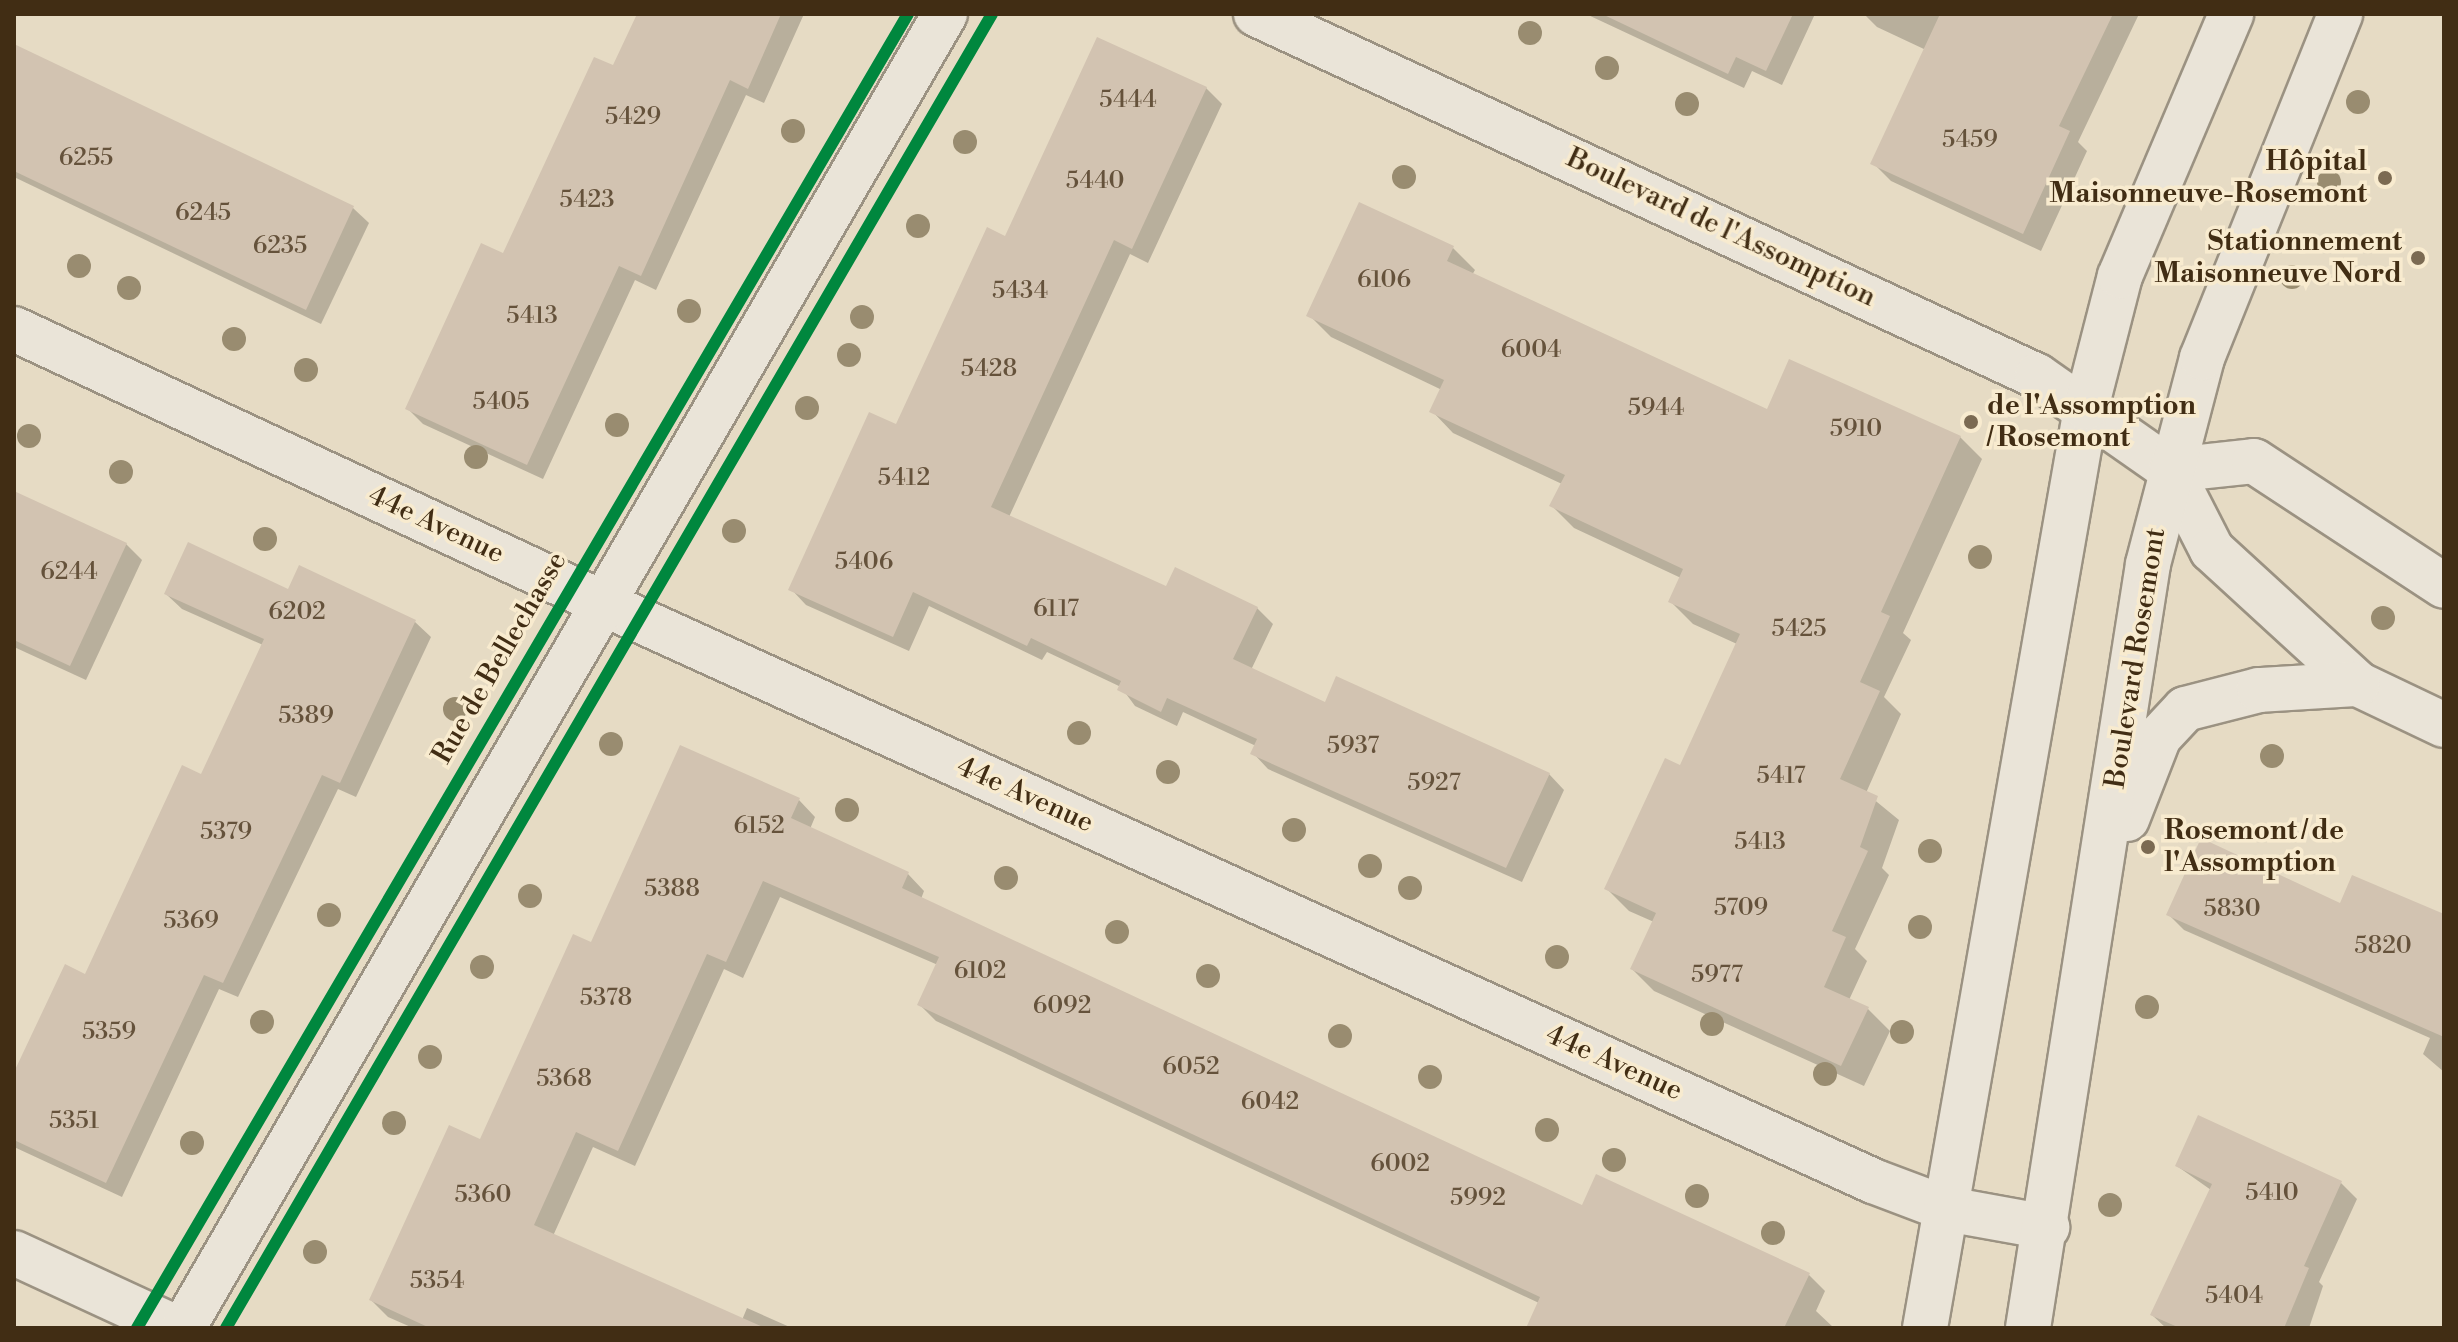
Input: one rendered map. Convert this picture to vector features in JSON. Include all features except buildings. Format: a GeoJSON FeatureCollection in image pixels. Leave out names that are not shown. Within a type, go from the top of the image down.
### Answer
{"type":"FeatureCollection","features":[{"type":"Feature","properties":{"kind":"street","name":"Rue de Bellechasse"},"geometry":{"type":"LineString","coordinates":[[183,1328],[601,601],[945,14]]}},
{"type":"Feature","properties":{"kind":"street","name":"Boulevard de l'Assomption"},"geometry":{"type":"LineString","coordinates":[[1256,14],[2010,362],[2086,408],[2171,470],[2212,550],[2358,684],[2444,725]]}},
{"type":"Feature","properties":{"kind":"street"},"geometry":{"type":"LineString","coordinates":[[1925,1328],[2086,408],[2120,276],[2231,14]]}},
{"type":"Feature","properties":{"kind":"street","name":"Boulevard Rosemont"},"geometry":{"type":"LineString","coordinates":[[2028,1328],[2047,1227],[2141,605],[2171,470],[2202,358],[2340,14]]}},
{"type":"Feature","properties":{"kind":"street","name":"44e Avenue"},"geometry":{"type":"LineString","coordinates":[[14,329],[601,601],[1859,1175],[1947,1209],[2047,1227]]}},
{"type":"Feature","properties":{"kind":"street"},"geometry":{"type":"LineString","coordinates":[[2171,470],[2254,461],[2444,586]]}},
{"type":"Feature","properties":{"kind":"street"},"geometry":{"type":"LineString","coordinates":[[2099,890],[2159,737],[2185,709],[2259,690],[2358,684]]}},
{"type":"Feature","properties":{"kind":"street"},"geometry":{"type":"LineString","coordinates":[[14,1253],[176,1328]]}},
{"type":"Feature","properties":{"kind":"cycle path"},"geometry":{"type":"LineString","coordinates":[[137,1328],[908,14]]}},
{"type":"Feature","properties":{"kind":"cycle path"},"geometry":{"type":"LineString","coordinates":[[226,1328],[992,14]]}},
{"type":"Feature","properties":{"kind":"place","name":"Hôpital Maisonneuve-Rosemont"},"geometry":{"type":"Point","coordinates":[2385,178]}},
{"type":"Feature","properties":{"kind":"place","name":"Stationnement Maisonneuve Nord"},"geometry":{"type":"Point","coordinates":[2418,258]}},
{"type":"Feature","properties":{"kind":"place","name":"de l'Assomption / Rosemont"},"geometry":{"type":"Point","coordinates":[1971,422]}},
{"type":"Feature","properties":{"kind":"place","name":"Rosemont / de l'Assomption"},"geometry":{"type":"Point","coordinates":[2148,847]}}]}
